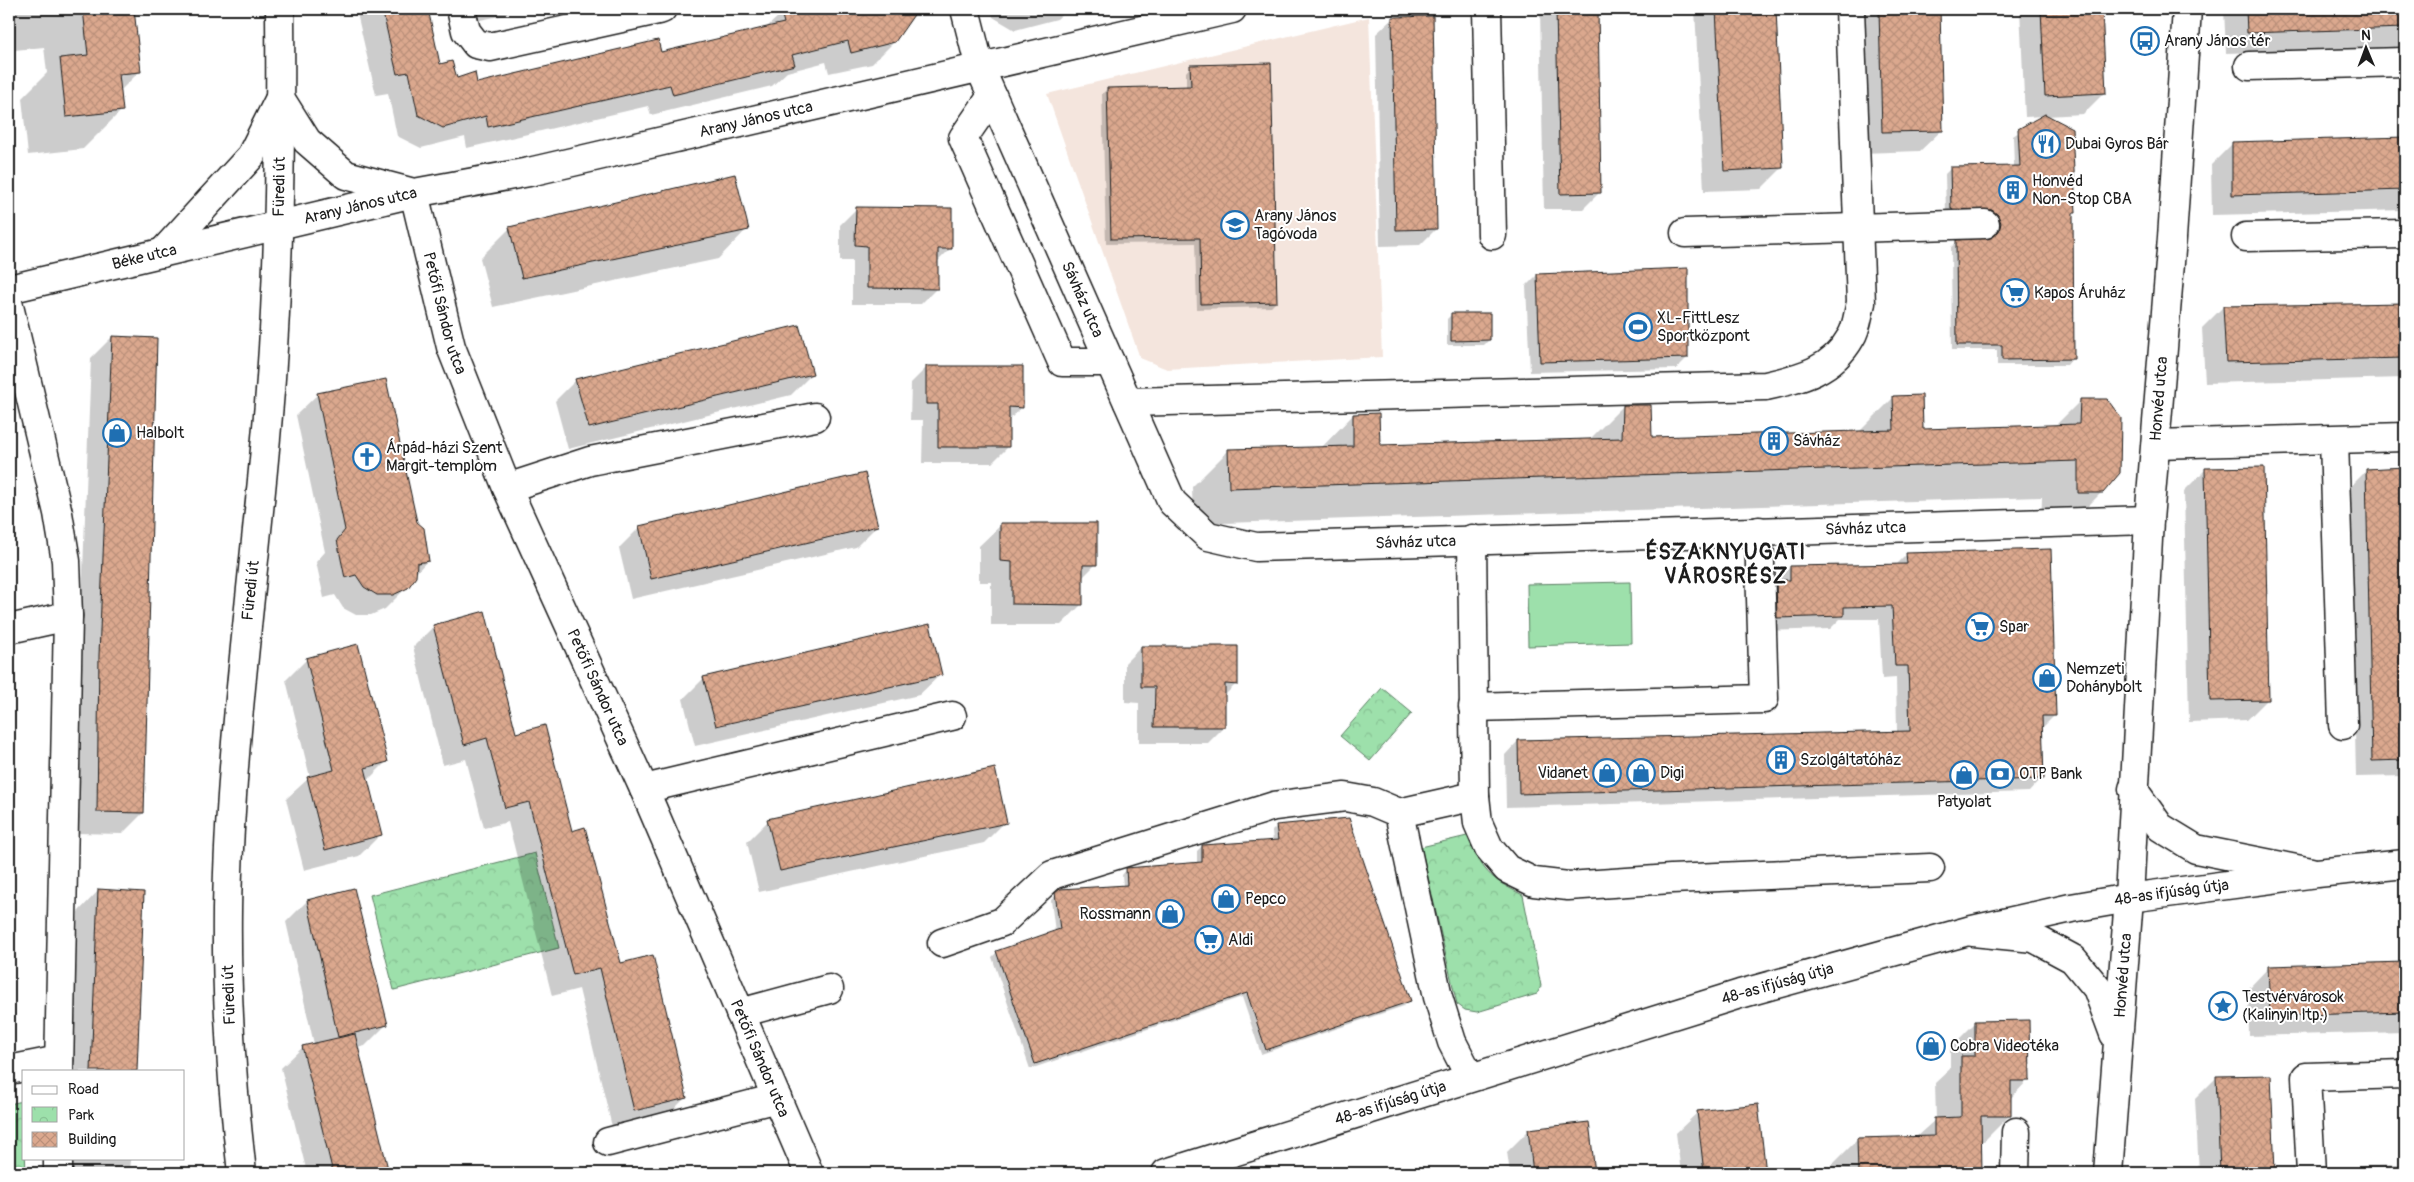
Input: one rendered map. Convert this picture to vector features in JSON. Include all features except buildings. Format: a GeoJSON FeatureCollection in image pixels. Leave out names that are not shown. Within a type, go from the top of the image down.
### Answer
{"type":"FeatureCollection","features":[{"type":"Feature","properties":{"kind":"street","name":"Füredi út"},"geometry":{"type":"LineString","coordinates":[[242,1173],[228,993],[227,910],[232,800],[271,376],[278,225],[280,9]]}},
{"type":"Feature","properties":{"kind":"street"},"geometry":{"type":"LineString","coordinates":[[461,9],[466,31],[471,38],[476,44],[490,47],[662,9]]}},
{"type":"Feature","properties":{"kind":"street","name":"Sávház utca"},"geometry":{"type":"LineString","coordinates":[[965,9],[980,68],[1172,502],[1208,536],[1256,547],[2149,520]]}},
{"type":"Feature","properties":{"kind":"street","name":"Arany János utca"},"geometry":{"type":"LineString","coordinates":[[278,225],[414,193],[529,172],[1232,9]]}},
{"type":"Feature","properties":{"kind":"street"},"geometry":{"type":"LineString","coordinates":[[1487,9],[1492,235]]}},
{"type":"Feature","properties":{"kind":"street"},"geometry":{"type":"LineString","coordinates":[[1128,402],[1766,386],[1807,377],[1838,355],[1852,335],[1861,303],[1850,9]]}},
{"type":"Feature","properties":{"kind":"street","name":"Honvéd utca"},"geometry":{"type":"LineString","coordinates":[[2108,1173],[2129,898],[2133,790],[2149,520],[2187,9]]}},
{"type":"Feature","properties":{"kind":"street"},"geometry":{"type":"LineString","coordinates":[[2249,66],[2405,62]]}},
{"type":"Feature","properties":{"kind":"street"},"geometry":{"type":"LineString","coordinates":[[992,96],[963,138],[1062,362],[1110,362]]}},
{"type":"Feature","properties":{"kind":"street"},"geometry":{"type":"LineString","coordinates":[[280,98],[307,141],[346,175],[414,193]]}},
{"type":"Feature","properties":{"kind":"street"},"geometry":{"type":"LineString","coordinates":[[162,253],[251,156],[280,98]]}},
{"type":"Feature","properties":{"kind":"street","name":"Petőfi Sándor utca"},"geometry":{"type":"LineString","coordinates":[[414,193],[451,347],[507,488],[644,788],[809,1173]]}},
{"type":"Feature","properties":{"kind":"street"},"geometry":{"type":"LineString","coordinates":[[1685,233],[1985,224]]}},
{"type":"Feature","properties":{"kind":"street","name":"Béke utca"},"geometry":{"type":"LineString","coordinates":[[9,289],[278,225]]}},
{"type":"Feature","properties":{"kind":"street"},"geometry":{"type":"LineString","coordinates":[[2246,237],[2405,234]]}},
{"type":"Feature","properties":{"kind":"street"},"geometry":{"type":"LineString","coordinates":[[9,306],[58,513],[66,560],[68,616],[59,1065],[9,1070]]}},
{"type":"Feature","properties":{"kind":"street"},"geometry":{"type":"LineString","coordinates":[[507,488],[590,461],[815,417]]}},
{"type":"Feature","properties":{"kind":"street"},"geometry":{"type":"LineString","coordinates":[[2156,444],[2405,437]]}},
{"type":"Feature","properties":{"kind":"street"},"geometry":{"type":"LineString","coordinates":[[2334,440],[2343,725]]}},
{"type":"Feature","properties":{"kind":"street"},"geometry":{"type":"LineString","coordinates":[[1473,707],[1764,699],[1759,531]]}},
{"type":"Feature","properties":{"kind":"street"},"geometry":{"type":"LineString","coordinates":[[1472,539],[1474,796],[1478,823],[1489,848],[1507,869],[1534,882],[1568,886],[1671,879],[1930,868]]}},
{"type":"Feature","properties":{"kind":"street"},"geometry":{"type":"LineString","coordinates":[[9,629],[68,616]]}},
{"type":"Feature","properties":{"kind":"street"},"geometry":{"type":"LineString","coordinates":[[644,788],[952,716]]}},
{"type":"Feature","properties":{"kind":"street"},"geometry":{"type":"LineString","coordinates":[[2133,790],[2160,827],[2196,849],[2317,873]]}},
{"type":"Feature","properties":{"kind":"street"},"geometry":{"type":"LineString","coordinates":[[942,943],[1002,922],[1052,875],[1274,806],[1346,797],[1373,802],[1399,812],[1474,796]]}},
{"type":"Feature","properties":{"kind":"street"},"geometry":{"type":"LineString","coordinates":[[1399,812],[1438,997],[1452,1042],[1470,1077]]}},
{"type":"Feature","properties":{"kind":"street","name":"48-as ifjúság útja"},"geometry":{"type":"LineString","coordinates":[[1166,1173],[1740,994],[1968,931],[2071,908],[2129,898],[2317,873],[2405,864]]}},
{"type":"Feature","properties":{"kind":"street","name":"Honvéd utca"},"geometry":{"type":"LineString","coordinates":[[1968,931],[2034,938],[2073,959],[2097,988],[2118,1042]]}},
{"type":"Feature","properties":{"kind":"street"},"geometry":{"type":"LineString","coordinates":[[740,1013],[829,990]]}},
{"type":"Feature","properties":{"kind":"street"},"geometry":{"type":"LineString","coordinates":[[2311,1173],[2306,1077],[2405,1074]]}},
{"type":"Feature","properties":{"kind":"street"},"geometry":{"type":"LineString","coordinates":[[608,1142],[777,1098]]}},
{"type":"Feature","properties":{"kind":"street"},"geometry":{"type":"LineString","coordinates":[[2015,1173],[2016,1132]]}},
{"type":"Feature","properties":{"kind":"street"},"geometry":{"type":"LineString","coordinates":[[58,1160],[58,1173]]}},
{"type":"Feature","properties":{"kind":"shaded area","name":"Arany János Tagóvoda"},"geometry":{"type":"Polygon","coordinates":[[[1369,17],[1382,357],[1167,369],[1140,358],[1047,94],[1369,17]]]}},
{"type":"Feature","properties":{"kind":"green space"},"geometry":{"type":"Polygon","coordinates":[[[1630,582],[1631,643],[1528,646],[1527,584],[1630,582]]]}},
{"type":"Feature","properties":{"kind":"green space"},"geometry":{"type":"Polygon","coordinates":[[[1382,688],[1412,713],[1370,761],[1340,736],[1382,688]]]}},
{"type":"Feature","properties":{"kind":"green space"},"geometry":{"type":"Polygon","coordinates":[[[1467,836],[1478,858],[1488,872],[1502,884],[1523,895],[1541,986],[1537,994],[1477,1012],[1465,1010],[1457,1004],[1421,847],[1467,836]]]}},
{"type":"Feature","properties":{"kind":"green space"},"geometry":{"type":"Polygon","coordinates":[[[535,853],[559,948],[394,990],[370,895],[535,853]]]}},
{"type":"Feature","properties":{"kind":"green space"},"geometry":{"type":"Polygon","coordinates":[[[22,1101],[22,1160],[25,1160],[26,1173],[9,1173],[9,1104],[22,1101]]]}},
{"type":"Feature","properties":{"kind":"place","name":"Arany János tér"},"geometry":{"type":"Point","coordinates":[2145,41]}},
{"type":"Feature","properties":{"kind":"place","name":"Dubai Gyros Bár"},"geometry":{"type":"Point","coordinates":[2046,144]}},
{"type":"Feature","properties":{"kind":"place","name":"Honvéd Non-Stop CBA"},"geometry":{"type":"Point","coordinates":[2013,190]}},
{"type":"Feature","properties":{"kind":"place","name":"Arany János Tagóvoda"},"geometry":{"type":"Point","coordinates":[1235,225]}},
{"type":"Feature","properties":{"kind":"place","name":"Kapos Áruház"},"geometry":{"type":"Point","coordinates":[2015,293]}},
{"type":"Feature","properties":{"kind":"place","name":"XL-FittLesz Sportközpont"},"geometry":{"type":"Point","coordinates":[1638,327]}},
{"type":"Feature","properties":{"kind":"place","name":"Halbolt"},"geometry":{"type":"Point","coordinates":[117,433]}},
{"type":"Feature","properties":{"kind":"place","name":"Sávház"},"geometry":{"type":"Point","coordinates":[1774,441]}},
{"type":"Feature","properties":{"kind":"place","name":"Árpád-házi Szent Margit-templom"},"geometry":{"type":"Point","coordinates":[367,457]}},
{"type":"Feature","properties":{"kind":"place","name":"Spar"},"geometry":{"type":"Point","coordinates":[1980,627]}},
{"type":"Feature","properties":{"kind":"place","name":"Nemzeti Dohánybolt"},"geometry":{"type":"Point","coordinates":[2047,678]}},
{"type":"Feature","properties":{"kind":"place","name":"Szolgáltatóház"},"geometry":{"type":"Point","coordinates":[1781,760]}},
{"type":"Feature","properties":{"kind":"place","name":"Vidanet"},"geometry":{"type":"Point","coordinates":[1607,773]}},
{"type":"Feature","properties":{"kind":"place","name":"Digi"},"geometry":{"type":"Point","coordinates":[1641,773]}},
{"type":"Feature","properties":{"kind":"place","name":"OTP Bank"},"geometry":{"type":"Point","coordinates":[2000,774]}},
{"type":"Feature","properties":{"kind":"place","name":"Patyolat"},"geometry":{"type":"Point","coordinates":[1964,775]}},
{"type":"Feature","properties":{"kind":"place","name":"Pepco"},"geometry":{"type":"Point","coordinates":[1226,899]}},
{"type":"Feature","properties":{"kind":"place","name":"Rossmann"},"geometry":{"type":"Point","coordinates":[1170,914]}},
{"type":"Feature","properties":{"kind":"place","name":"Aldi"},"geometry":{"type":"Point","coordinates":[1209,940]}},
{"type":"Feature","properties":{"kind":"place","name":"Testvérvárosok (Kalinyin ltp.)"},"geometry":{"type":"Point","coordinates":[2223,1006]}},
{"type":"Feature","properties":{"kind":"place","name":"Cobra Videotéka"},"geometry":{"type":"Point","coordinates":[1931,1046]}},
{"type":"Feature","properties":{"kind":"district","name":"ÉSZAKNYUGATI VÁROSRÉSZ"},"geometry":{"type":"Point","coordinates":[1726,564]}}]}
